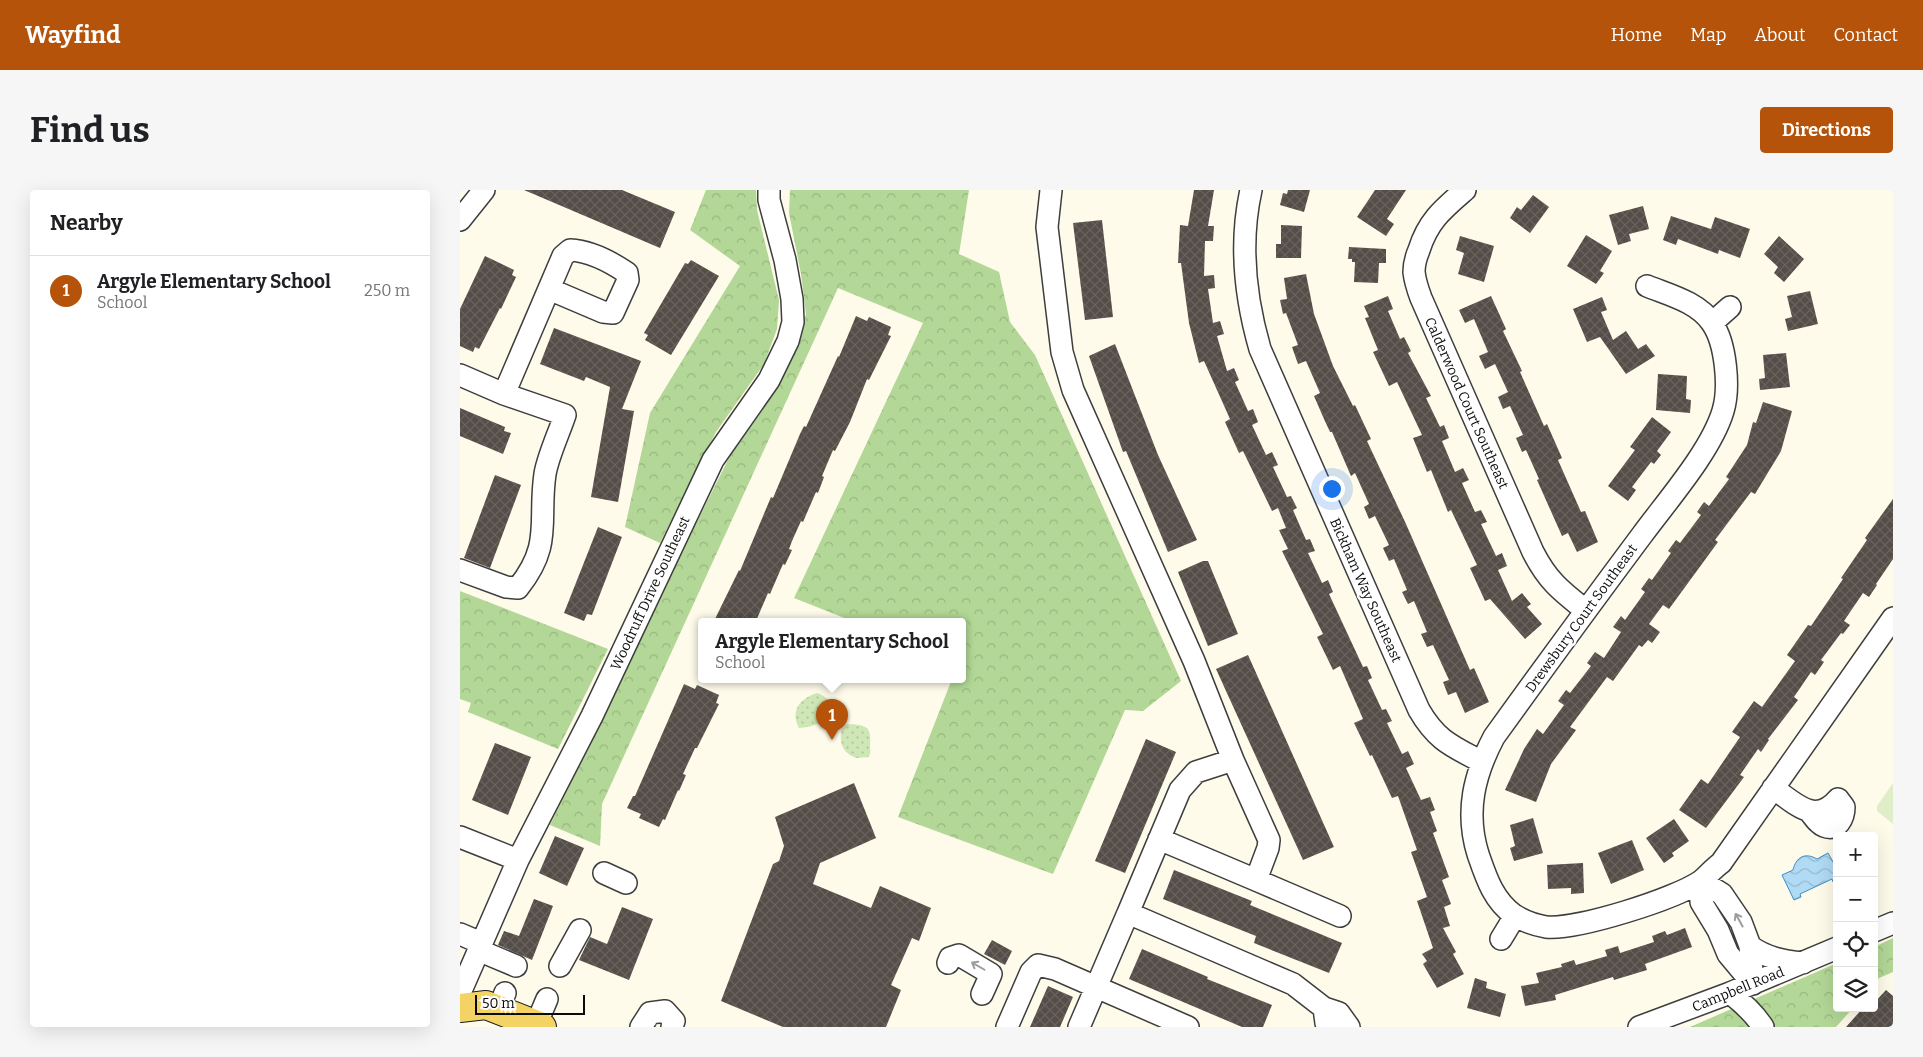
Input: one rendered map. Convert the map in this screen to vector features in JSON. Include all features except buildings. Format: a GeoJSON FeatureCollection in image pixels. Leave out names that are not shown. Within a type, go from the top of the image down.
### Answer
{"type":"FeatureCollection","features":[{"type":"Feature","properties":{"kind":"main road"},"geometry":{"type":"LineString","coordinates":[[460,1008],[502,1002],[539,1026]]}},
{"type":"Feature","properties":{"kind":"main road"},"geometry":{"type":"LineString","coordinates":[[460,1015],[471,1027]]}},
{"type":"Feature","properties":{"kind":"street"},"geometry":{"type":"LineString","coordinates":[[460,220],[484,190]]}},
{"type":"Feature","properties":{"kind":"street","name":"Woodruff Drive Southeast"},"geometry":{"type":"LineString","coordinates":[[460,993],[518,860],[592,716],[713,460],[769,380],[788,342],[793,322],[792,298],[768,190]]}},
{"type":"Feature","properties":{"kind":"street"},"geometry":{"type":"LineString","coordinates":[[1050,190],[1046,227],[1066,371],[1072,390],[1194,661],[1233,760],[1268,840],[1268,848],[1256,880]]}},
{"type":"Feature","properties":{"kind":"street","name":"Bickham Way Southeast"},"geometry":{"type":"LineString","coordinates":[[1251,190],[1244,248],[1244,275],[1249,306],[1260,349],[1419,710],[1427,724],[1444,742],[1482,762]]}},
{"type":"Feature","properties":{"kind":"street","name":"Calderwood Court Southeast"},"geometry":{"type":"LineString","coordinates":[[1465,190],[1446,206],[1427,228],[1416,260],[1414,272],[1416,284],[1543,572],[1555,585],[1585,610]]}},
{"type":"Feature","properties":{"kind":"street","name":"Drewsbury Court Southeast"},"geometry":{"type":"LineString","coordinates":[[1647,286],[1683,300],[1701,310],[1712,323],[1720,340],[1726,383],[1723,411],[1715,430],[1691,469],[1585,610],[1494,737],[1482,762],[1475,780],[1472,796],[1476,846],[1490,886],[1500,903],[1515,916],[1546,927],[1574,925],[1600,919],[1672,895],[1701,881],[1721,863],[1893,618]]}},
{"type":"Feature","properties":{"kind":"street"},"geometry":{"type":"LineString","coordinates":[[504,394],[549,289]]}},
{"type":"Feature","properties":{"kind":"street"},"geometry":{"type":"LineString","coordinates":[[1712,323],[1730,307]]}},
{"type":"Feature","properties":{"kind":"street"},"geometry":{"type":"LineString","coordinates":[[460,375],[504,394],[565,415],[545,473],[543,534],[539,553],[531,569],[518,588],[506,587],[460,570]]}},
{"type":"Feature","properties":{"kind":"street"},"geometry":{"type":"LineString","coordinates":[[1079,1027],[1180,790],[1196,772],[1233,760]]}},
{"type":"Feature","properties":{"kind":"street"},"geometry":{"type":"LineString","coordinates":[[1773,788],[1810,812]]}},
{"type":"Feature","properties":{"kind":"street"},"geometry":{"type":"LineString","coordinates":[[460,838],[518,860]]}},
{"type":"Feature","properties":{"kind":"street"},"geometry":{"type":"LineString","coordinates":[[1159,839],[1340,916]]}},
{"type":"Feature","properties":{"kind":"street"},"geometry":{"type":"LineString","coordinates":[[604,873],[626,883]]}},
{"type":"Feature","properties":{"kind":"street"},"geometry":{"type":"LineString","coordinates":[[1701,881],[1722,894],[1741,922],[1750,946],[1753,984]]}},
{"type":"Feature","properties":{"kind":"street"},"geometry":{"type":"LineString","coordinates":[[1701,881],[1701,902],[1718,930],[1728,954],[1753,984]]}},
{"type":"Feature","properties":{"kind":"street"},"geometry":{"type":"LineString","coordinates":[[1128,913],[1293,984],[1326,1017],[1339,1013],[1349,1027]]}},
{"type":"Feature","properties":{"kind":"street"},"geometry":{"type":"LineString","coordinates":[[1501,939],[1515,916]]}},
{"type":"Feature","properties":{"kind":"street"},"geometry":{"type":"LineString","coordinates":[[1878,929],[1893,923]]}},
{"type":"Feature","properties":{"kind":"street"},"geometry":{"type":"LineString","coordinates":[[560,966],[580,930]]}},
{"type":"Feature","properties":{"kind":"street"},"geometry":{"type":"LineString","coordinates":[[460,934],[479,947],[516,966]]}},
{"type":"Feature","properties":{"kind":"street"},"geometry":{"type":"LineString","coordinates":[[1750,946],[1763,955],[1804,963]]}},
{"type":"Feature","properties":{"kind":"street","name":"Campbell Road"},"geometry":{"type":"LineString","coordinates":[[1639,1027],[1753,984],[1833,950]]}},
{"type":"Feature","properties":{"kind":"street"},"geometry":{"type":"LineString","coordinates":[[948,963],[950,958],[958,955],[991,974],[982,994]]}},
{"type":"Feature","properties":{"kind":"street"},"geometry":{"type":"LineString","coordinates":[[1007,1027],[1031,972],[1038,965],[1055,969],[1188,1027]]}},
{"type":"Feature","properties":{"kind":"street"},"geometry":{"type":"LineString","coordinates":[[1730,993],[1754,1014],[1763,1027]]}},
{"type":"Feature","properties":{"kind":"street"},"geometry":{"type":"LineString","coordinates":[[539,1026],[547,999]]}},
{"type":"Feature","properties":{"kind":"street"},"geometry":{"type":"LineString","coordinates":[[641,1027],[650,1012],[665,1011],[674,1021],[672,1027]]}},
{"type":"Feature","properties":{"kind":"green space"},"geometry":{"type":"Polygon","coordinates":[[[706,190],[756,190],[757,210],[779,300],[777,329],[764,364],[716,432],[660,543],[625,527],[650,413],[740,266],[690,230],[706,190]]]}},
{"type":"Feature","properties":{"kind":"green space"},"geometry":{"type":"Polygon","coordinates":[[[790,190],[969,190],[959,254],[999,272],[1010,322],[1035,355],[1181,681],[1143,711],[1125,710],[1053,874],[898,817],[950,683],[966,683],[966,618],[844,618],[794,598],[923,323],[838,288],[602,804],[600,846],[550,825],[682,551],[732,452],[777,387],[798,346],[806,314],[801,274],[789,213],[790,190]]]}},
{"type":"Feature","properties":{"kind":"green space"},"geometry":{"type":"Polygon","coordinates":[[[460,591],[608,649],[558,749],[468,712],[471,703],[460,699],[460,591]]]}},
{"type":"Feature","properties":{"kind":"green space"},"geometry":{"type":"Polygon","coordinates":[[[817,693],[829,701],[831,711],[829,716],[821,723],[799,728],[796,722],[798,706],[806,698],[817,693]]]}},
{"type":"Feature","properties":{"kind":"green space"},"geometry":{"type":"Polygon","coordinates":[[[847,724],[866,727],[870,733],[869,757],[856,758],[851,756],[843,747],[841,730],[847,724]]]}},
{"type":"Feature","properties":{"kind":"green space"},"geometry":{"type":"Polygon","coordinates":[[[1893,783],[1893,824],[1877,811],[1877,806],[1893,783]]]}},
{"type":"Feature","properties":{"kind":"green space"},"geometry":{"type":"Polygon","coordinates":[[[1893,938],[1893,972],[1878,979],[1878,967],[1878,945],[1893,938]]]}},
{"type":"Feature","properties":{"kind":"green space"},"geometry":{"type":"Polygon","coordinates":[[[1833,965],[1833,1012],[1849,1012],[1836,1027],[1690,1027],[1833,965]]]}},
{"type":"Feature","properties":{"kind":"water"},"geometry":{"type":"Polygon","coordinates":[[[1828,853],[1833,862],[1833,882],[1832,879],[1800,894],[1801,897],[1794,900],[1782,875],[1793,870],[1796,862],[1802,857],[1809,856],[1817,859],[1828,853]]]}},
{"type":"Feature","properties":{"kind":"place","name":"Argyle Elementary School"},"geometry":{"type":"Point","coordinates":[832,740]}}]}
